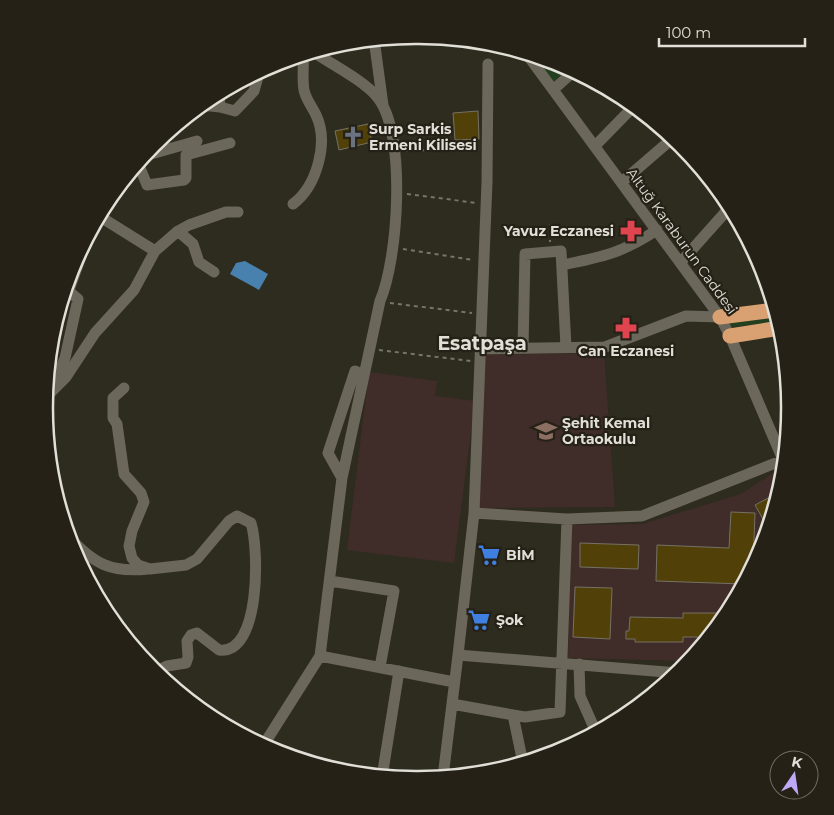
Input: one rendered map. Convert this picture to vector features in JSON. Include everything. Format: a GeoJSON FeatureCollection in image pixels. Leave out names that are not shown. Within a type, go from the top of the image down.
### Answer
{"type":"FeatureCollection","features":[{"type":"Feature","properties":{"kind":"highway"},"geometry":{"type":"LineString","coordinates":[[720,317],[767,311]]}},
{"type":"Feature","properties":{"kind":"highway"},"geometry":{"type":"LineString","coordinates":[[730,336],[772,329]]}},
{"type":"Feature","properties":{"kind":"street"},"geometry":{"type":"LineString","coordinates":[[267,739],[320,656],[342,478],[380,301],[386,287],[397,193],[395,152],[390,122],[383,106],[375,47]]}},
{"type":"Feature","properties":{"kind":"street"},"geometry":{"type":"LineString","coordinates":[[320,57],[368,88],[383,106]]}},
{"type":"Feature","properties":{"kind":"street"},"geometry":{"type":"LineString","coordinates":[[293,204],[308,188],[318,163],[320,150],[321,136],[317,115],[304,90],[303,62]]}},
{"type":"Feature","properties":{"kind":"street","name":"Altuğ Karaburun Caddesi"},"geometry":{"type":"LineString","coordinates":[[533,63],[720,317],[779,448]]}},
{"type":"Feature","properties":{"kind":"street"},"geometry":{"type":"LineString","coordinates":[[444,770],[474,513],[486,204],[488,64]]}},
{"type":"Feature","properties":{"kind":"street"},"geometry":{"type":"LineString","coordinates":[[553,90],[568,76]]}},
{"type":"Feature","properties":{"kind":"street"},"geometry":{"type":"LineString","coordinates":[[213,107],[235,111],[254,91],[257,81]]}},
{"type":"Feature","properties":{"kind":"street"},"geometry":{"type":"LineString","coordinates":[[219,102],[220,108]]}},
{"type":"Feature","properties":{"kind":"street"},"geometry":{"type":"LineString","coordinates":[[595,146],[628,112]]}},
{"type":"Feature","properties":{"kind":"street"},"geometry":{"type":"LineString","coordinates":[[158,152],[197,141]]}},
{"type":"Feature","properties":{"kind":"street"},"geometry":{"type":"LineString","coordinates":[[141,171],[147,185],[184,180],[186,178],[186,155],[230,143]]}},
{"type":"Feature","properties":{"kind":"street"},"geometry":{"type":"LineString","coordinates":[[622,182],[667,143]]}},
{"type":"Feature","properties":{"kind":"street"},"geometry":{"type":"LineString","coordinates":[[54,389],[66,376],[95,333],[134,290],[155,251],[178,231],[226,212],[238,212]]}},
{"type":"Feature","properties":{"kind":"street"},"geometry":{"type":"LineString","coordinates":[[681,262],[724,213]]}},
{"type":"Feature","properties":{"kind":"street"},"geometry":{"type":"LineString","coordinates":[[106,220],[155,251]]}},
{"type":"Feature","properties":{"kind":"street"},"geometry":{"type":"LineString","coordinates":[[562,265],[608,256],[635,245],[657,230]]}},
{"type":"Feature","properties":{"kind":"street"},"geometry":{"type":"LineString","coordinates":[[178,231],[193,244],[199,262],[214,272]]}},
{"type":"Feature","properties":{"kind":"street"},"geometry":{"type":"LineString","coordinates":[[523,348],[525,254],[550,252],[561,252],[566,347]]}},
{"type":"Feature","properties":{"kind":"street"},"geometry":{"type":"LineString","coordinates":[[54,381],[65,358],[78,300],[72,294]]}},
{"type":"Feature","properties":{"kind":"street"},"geometry":{"type":"LineString","coordinates":[[480,349],[605,346],[686,316],[720,317]]}},
{"type":"Feature","properties":{"kind":"street"},"geometry":{"type":"LineString","coordinates":[[342,478],[328,453],[355,371],[363,375]]}},
{"type":"Feature","properties":{"kind":"street"},"geometry":{"type":"LineString","coordinates":[[124,388],[113,398],[113,418],[117,424],[124,474],[140,493],[144,502],[132,531],[129,546],[132,558],[138,564],[150,569]]}},
{"type":"Feature","properties":{"kind":"street"},"geometry":{"type":"LineString","coordinates":[[474,513],[567,519],[642,516],[776,464]]}},
{"type":"Feature","properties":{"kind":"street"},"geometry":{"type":"LineString","coordinates":[[83,551],[104,566],[133,571],[186,565],[197,559],[229,522],[237,516],[251,523],[255,534],[257,578],[250,616],[239,642],[233,648],[218,650],[197,633],[191,635],[187,641],[188,657],[186,663],[163,668]]}},
{"type":"Feature","properties":{"kind":"street"},"geometry":{"type":"LineString","coordinates":[[452,704],[525,718],[560,712],[560,663],[567,519]]}},
{"type":"Feature","properties":{"kind":"street"},"geometry":{"type":"LineString","coordinates":[[330,581],[394,591],[380,667]]}},
{"type":"Feature","properties":{"kind":"street"},"geometry":{"type":"LineString","coordinates":[[458,655],[667,671]]}},
{"type":"Feature","properties":{"kind":"street"},"geometry":{"type":"LineString","coordinates":[[320,656],[454,682]]}},
{"type":"Feature","properties":{"kind":"street"},"geometry":{"type":"LineString","coordinates":[[579,664],[580,696],[593,726]]}},
{"type":"Feature","properties":{"kind":"street"},"geometry":{"type":"LineString","coordinates":[[383,769],[399,671]]}},
{"type":"Feature","properties":{"kind":"street"},"geometry":{"type":"LineString","coordinates":[[513,715],[522,756]]}},
{"type":"Feature","properties":{"kind":"path"},"geometry":{"type":"LineString","coordinates":[[395,152],[487,147]]}},
{"type":"Feature","properties":{"kind":"path"},"geometry":{"type":"LineString","coordinates":[[397,193],[486,204]]}},
{"type":"Feature","properties":{"kind":"path"},"geometry":{"type":"LineString","coordinates":[[550,224],[550,252]]}},
{"type":"Feature","properties":{"kind":"path"},"geometry":{"type":"LineString","coordinates":[[391,247],[484,261]]}},
{"type":"Feature","properties":{"kind":"path"},"geometry":{"type":"LineString","coordinates":[[380,301],[482,314]]}},
{"type":"Feature","properties":{"kind":"path"},"geometry":{"type":"LineString","coordinates":[[369,349],[480,362]]}},
{"type":"Feature","properties":{"kind":"shaded area","name":"Şehit Kemal Ortaokulu"},"geometry":{"type":"Polygon","coordinates":[[[604,353],[615,507],[478,508],[485,355],[604,353]]]}},
{"type":"Feature","properties":{"kind":"shaded area"},"geometry":{"type":"Polygon","coordinates":[[[369,372],[437,381],[435,396],[475,401],[454,563],[347,550],[369,372]]]}},
{"type":"Feature","properties":{"kind":"shaded area"},"geometry":{"type":"Polygon","coordinates":[[[775,472],[761,524],[743,568],[706,629],[678,661],[568,658],[572,525],[642,524],[741,494],[775,472]]]}},
{"type":"Feature","properties":{"kind":"green space"},"geometry":{"type":"Polygon","coordinates":[[[542,66],[562,74],[553,82],[542,66]]]}},
{"type":"Feature","properties":{"kind":"green space"},"geometry":{"type":"Polygon","coordinates":[[[769,318],[770,323],[732,327],[730,323],[769,318]]]}},
{"type":"Feature","properties":{"kind":"water"},"geometry":{"type":"Polygon","coordinates":[[[245,261],[268,274],[259,290],[230,274],[236,263],[245,261]]]}},
{"type":"Feature","properties":{"kind":"building"},"geometry":{"type":"Polygon","coordinates":[[[478,111],[479,139],[455,140],[453,113],[478,111]]]}},
{"type":"Feature","properties":{"kind":"building","name":"Surp Sarkis Ermeni Kilisesi"},"geometry":{"type":"Polygon","coordinates":[[[368,124],[372,142],[339,150],[335,131],[368,124]]]}},
{"type":"Feature","properties":{"kind":"building"},"geometry":{"type":"Polygon","coordinates":[[[769,498],[763,519],[755,505],[769,498]]]}},
{"type":"Feature","properties":{"kind":"building"},"geometry":{"type":"Polygon","coordinates":[[[731,512],[755,513],[754,545],[735,584],[656,581],[657,545],[729,548],[731,512]]]}},
{"type":"Feature","properties":{"kind":"building"},"geometry":{"type":"Polygon","coordinates":[[[580,543],[639,545],[638,569],[580,567],[580,543]]]}},
{"type":"Feature","properties":{"kind":"building"},"geometry":{"type":"Polygon","coordinates":[[[575,587],[612,588],[610,639],[573,637],[575,587]]]}},
{"type":"Feature","properties":{"kind":"building"},"geometry":{"type":"Polygon","coordinates":[[[683,613],[717,613],[699,637],[683,637],[683,642],[635,642],[635,639],[626,639],[626,631],[629,631],[630,617],[683,618],[683,613]]]}},
{"type":"Feature","properties":{"kind":"place","name":"Surp Sarkis Ermeni Kilisesi"},"geometry":{"type":"Point","coordinates":[353,137]}},
{"type":"Feature","properties":{"kind":"place","name":"Yavuz Eczanesi"},"geometry":{"type":"Point","coordinates":[631,231]}},
{"type":"Feature","properties":{"kind":"place","name":"Can Eczanesi"},"geometry":{"type":"Point","coordinates":[626,328]}},
{"type":"Feature","properties":{"kind":"place","name":"Şehit Kemal Ortaokulu"},"geometry":{"type":"Point","coordinates":[546,431]}},
{"type":"Feature","properties":{"kind":"place","name":"BİM"},"geometry":{"type":"Point","coordinates":[489,555]}},
{"type":"Feature","properties":{"kind":"place","name":"Şok"},"geometry":{"type":"Point","coordinates":[479,620]}},
{"type":"Feature","properties":{"kind":"district","name":"Esatpaşa"},"geometry":{"type":"Point","coordinates":[482,343]}}]}
